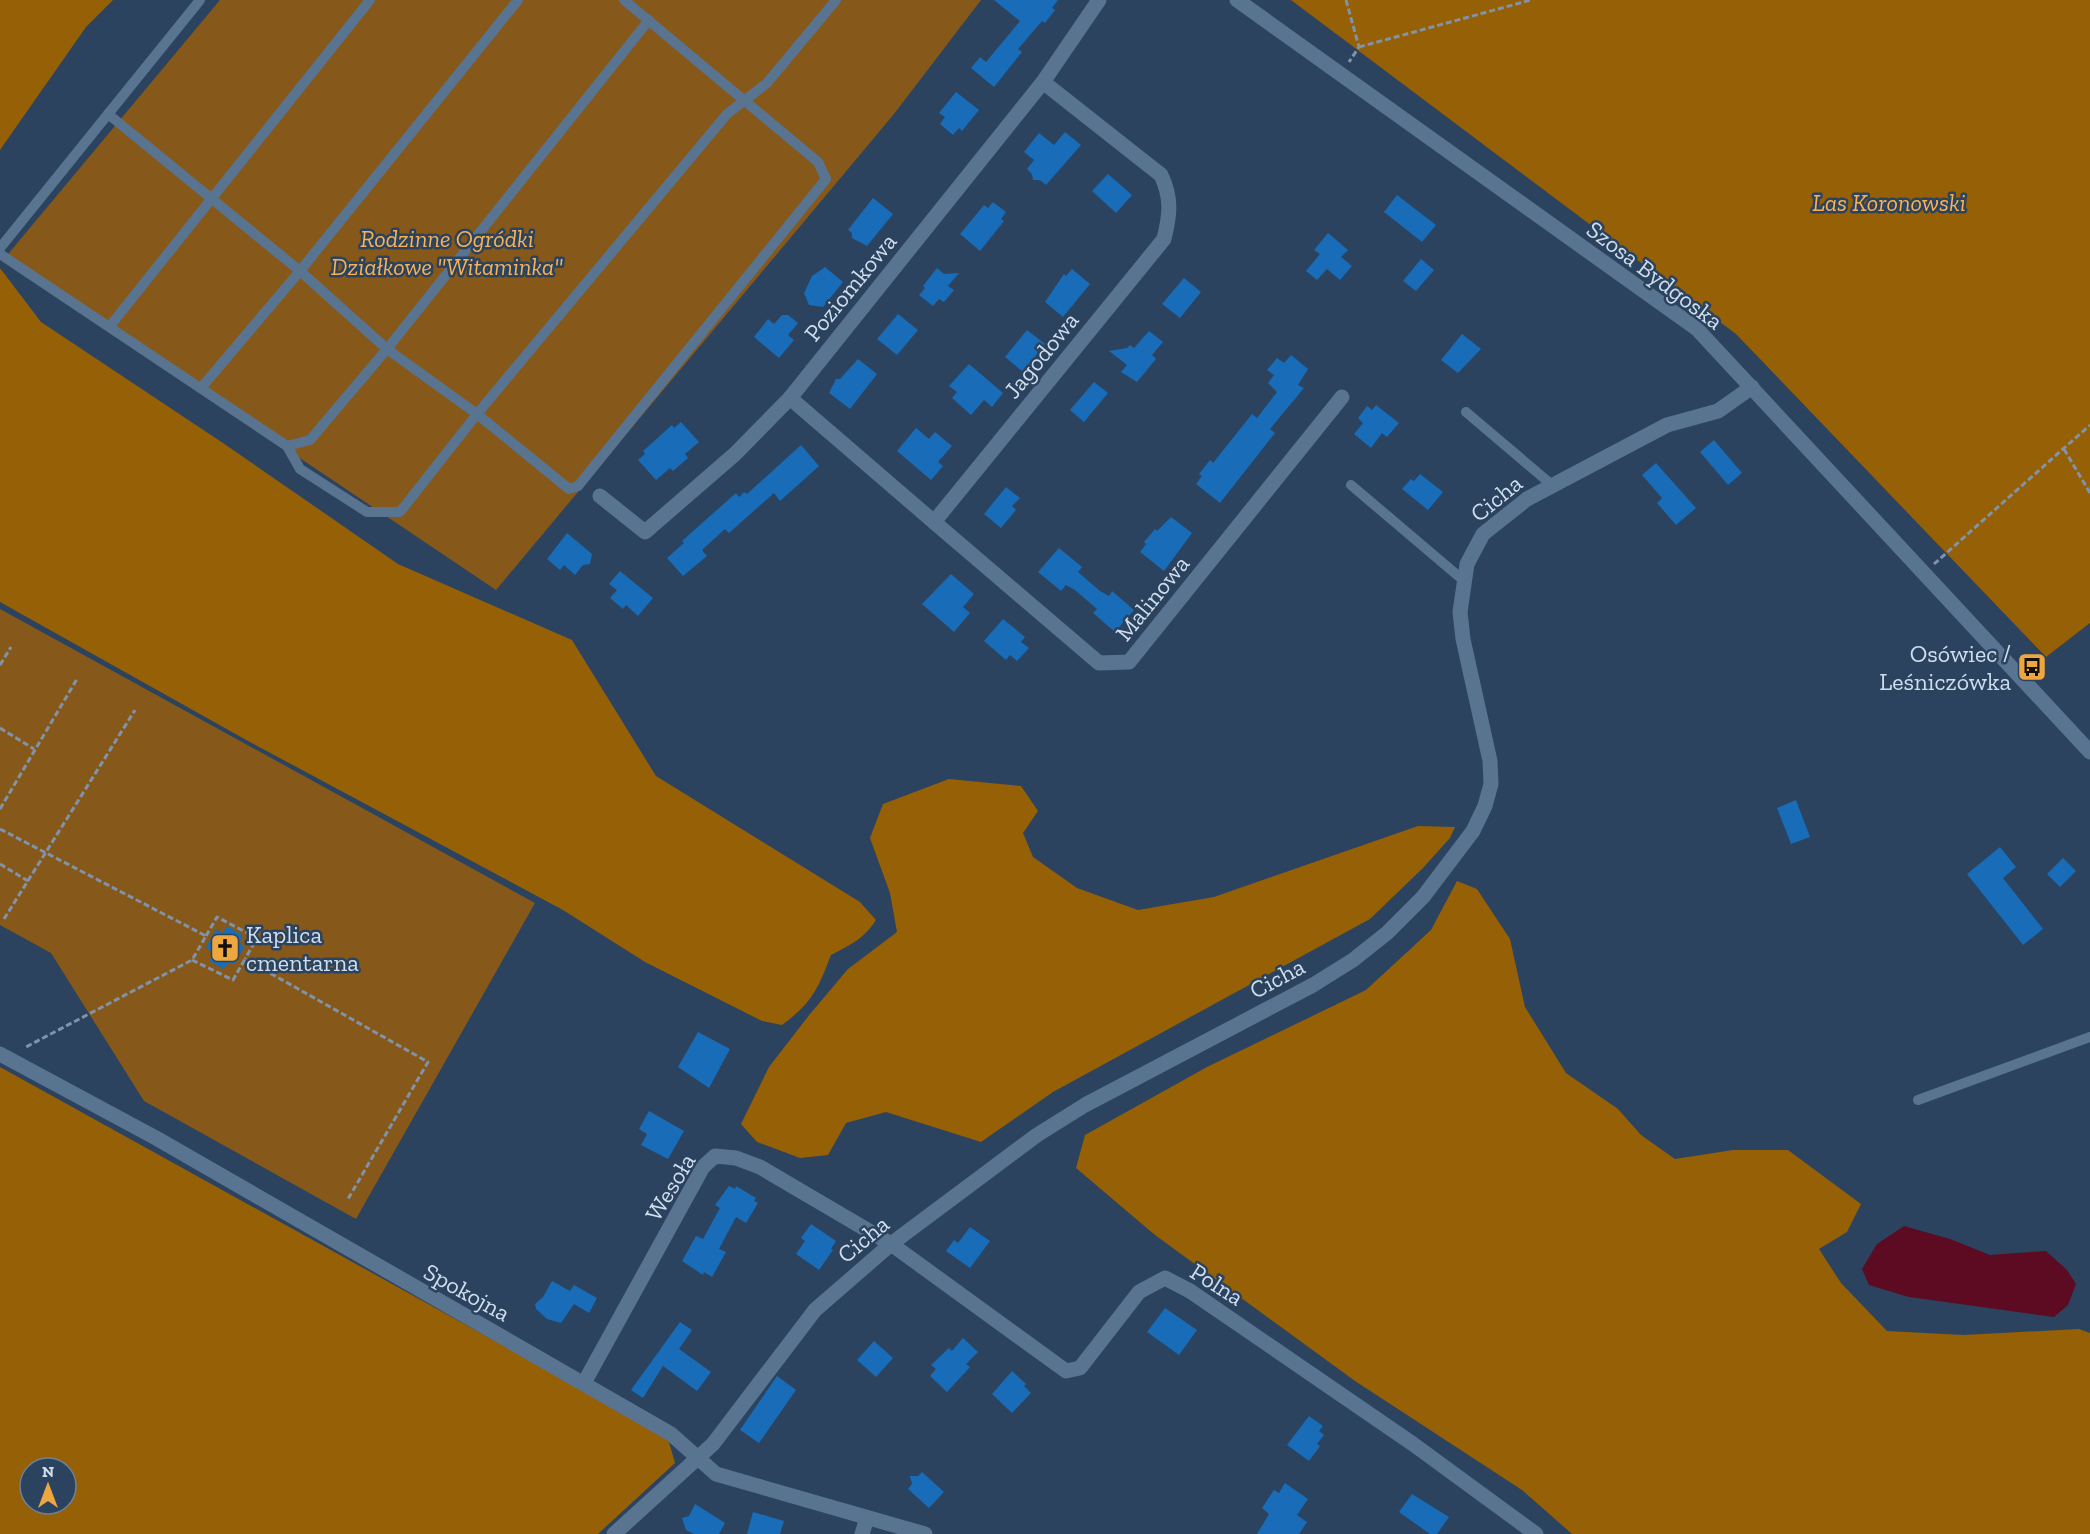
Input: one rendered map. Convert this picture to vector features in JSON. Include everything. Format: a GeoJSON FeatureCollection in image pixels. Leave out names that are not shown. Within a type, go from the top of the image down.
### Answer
{"type":"FeatureCollection","features":[{"type":"Feature","properties":{"kind":"street","name":"Poziomkowa"},"geometry":{"type":"LineString","coordinates":[[600,496],[645,532],[735,454],[790,398],[1043,82],[1099,0]]}},
{"type":"Feature","properties":{"kind":"street","name":"Szosa Bydgoska"},"geometry":{"type":"LineString","coordinates":[[1237,0],[1697,329],[2090,752]]}},
{"type":"Feature","properties":{"kind":"street","name":"Jagodowa"},"geometry":{"type":"LineString","coordinates":[[934,522],[1164,239],[1170,216],[1170,192],[1161,175],[1043,82]]}},
{"type":"Feature","properties":{"kind":"street","name":"Cicha"},"geometry":{"type":"LineString","coordinates":[[614,1534],[713,1443],[814,1310],[891,1244],[1037,1135],[1084,1105],[1313,985],[1353,960],[1387,933],[1424,897],[1473,831],[1485,806],[1491,784],[1490,761],[1463,639],[1460,612],[1467,564],[1483,534],[1527,499],[1552,485],[1667,425],[1718,411],[1752,387]]}},
{"type":"Feature","properties":{"kind":"street","name":"Malinowa"},"geometry":{"type":"LineString","coordinates":[[934,522],[1099,663],[1129,662],[1342,397]]}},
{"type":"Feature","properties":{"kind":"street"},"geometry":{"type":"LineString","coordinates":[[790,398],[934,522]]}},
{"type":"Feature","properties":{"kind":"street","name":"Spokojna"},"geometry":{"type":"LineString","coordinates":[[3,1055],[156,1138],[671,1434],[716,1474],[925,1534]]}},
{"type":"Feature","properties":{"kind":"street","name":"Wesoła"},"geometry":{"type":"LineString","coordinates":[[584,1383],[703,1167],[715,1156],[736,1158],[760,1167],[891,1244]]}},
{"type":"Feature","properties":{"kind":"street","name":"Polna"},"geometry":{"type":"LineString","coordinates":[[891,1244],[1066,1371],[1080,1368],[1139,1293],[1165,1278],[1190,1291],[1413,1444],[1536,1534]]}},
{"type":"Feature","properties":{"kind":"street"},"geometry":{"type":"LineString","coordinates":[[862,1534],[867,1518]]}},
{"type":"Feature","properties":{"kind":"lane"},"geometry":{"type":"LineString","coordinates":[[0,248],[200,0]]}},
{"type":"Feature","properties":{"kind":"lane"},"geometry":{"type":"LineString","coordinates":[[110,326],[370,0]]}},
{"type":"Feature","properties":{"kind":"lane"},"geometry":{"type":"LineString","coordinates":[[201,388],[300,271],[518,0]]}},
{"type":"Feature","properties":{"kind":"lane"},"geometry":{"type":"LineString","coordinates":[[108,114],[300,271],[387,349],[477,414],[569,489],[578,486],[826,179],[818,162],[624,0]]}},
{"type":"Feature","properties":{"kind":"lane"},"geometry":{"type":"LineString","coordinates":[[0,254],[287,446],[300,469],[367,512],[400,512],[477,414],[727,114],[742,100],[767,83],[836,0]]}},
{"type":"Feature","properties":{"kind":"lane"},"geometry":{"type":"LineString","coordinates":[[287,446],[310,440],[387,349],[649,20]]}},
{"type":"Feature","properties":{"kind":"lane"},"geometry":{"type":"LineString","coordinates":[[1466,412],[1552,485]]}},
{"type":"Feature","properties":{"kind":"lane"},"geometry":{"type":"LineString","coordinates":[[1351,485],[1464,580]]}},
{"type":"Feature","properties":{"kind":"lane"},"geometry":{"type":"LineString","coordinates":[[1918,1100],[2090,1037]]}},
{"type":"Feature","properties":{"kind":"path"},"geometry":{"type":"LineString","coordinates":[[1346,0],[1359,47]]}},
{"type":"Feature","properties":{"kind":"path"},"geometry":{"type":"LineString","coordinates":[[1341,75],[1359,47],[1531,0]]}},
{"type":"Feature","properties":{"kind":"path"},"geometry":{"type":"LineString","coordinates":[[1924,572],[2090,425]]}},
{"type":"Feature","properties":{"kind":"path"},"geometry":{"type":"LineString","coordinates":[[2064,449],[2090,493]]}},
{"type":"Feature","properties":{"kind":"path"},"geometry":{"type":"LineString","coordinates":[[0,665],[11,647]]}},
{"type":"Feature","properties":{"kind":"path"},"geometry":{"type":"LineString","coordinates":[[0,809],[77,679]]}},
{"type":"Feature","properties":{"kind":"path"},"geometry":{"type":"LineString","coordinates":[[4,919],[135,710]]}},
{"type":"Feature","properties":{"kind":"path"},"geometry":{"type":"LineString","coordinates":[[0,728],[35,750]]}},
{"type":"Feature","properties":{"kind":"path"},"geometry":{"type":"LineString","coordinates":[[0,829],[206,936]]}},
{"type":"Feature","properties":{"kind":"path"},"geometry":{"type":"LineString","coordinates":[[0,864],[28,881]]}},
{"type":"Feature","properties":{"kind":"path"},"geometry":{"type":"LineString","coordinates":[[3,1055],[192,960],[217,917],[257,938],[233,980],[192,960]]}},
{"type":"Feature","properties":{"kind":"path"},"geometry":{"type":"LineString","coordinates":[[245,959],[428,1062],[348,1199]]}},
{"type":"Feature","properties":{"kind":"green space"},"geometry":{"type":"Polygon","coordinates":[[[0,0],[113,0],[86,27],[0,150],[0,0]]]}},
{"type":"Feature","properties":{"kind":"green space","name":"Rodzinne Ogródki Działkowe \"Witaminka\""},"geometry":{"type":"Polygon","coordinates":[[[220,0],[981,0],[894,114],[496,590],[4,259],[220,0]]]}},
{"type":"Feature","properties":{"kind":"green space","name":"Las Koronowski"},"geometry":{"type":"Polygon","coordinates":[[[1291,0],[2090,0],[2090,623],[2046,657],[1736,334],[1291,0]]]}},
{"type":"Feature","properties":{"kind":"green space"},"geometry":{"type":"Polygon","coordinates":[[[0,268],[41,322],[223,443],[398,564],[572,640],[656,776],[860,902],[876,920],[871,927],[856,941],[831,955],[813,994],[792,1017],[782,1025],[762,1021],[645,962],[563,910],[248,741],[0,602],[0,268]]]}},
{"type":"Feature","properties":{"kind":"green space"},"geometry":{"type":"Polygon","coordinates":[[[0,609],[535,903],[356,1219],[144,1101],[51,953],[0,925],[0,609]]]}},
{"type":"Feature","properties":{"kind":"green space"},"geometry":{"type":"Polygon","coordinates":[[[949,779],[1021,786],[1038,811],[1023,833],[1033,857],[1077,888],[1138,910],[1214,897],[1418,826],[1455,827],[1450,838],[1423,868],[1370,919],[1053,1092],[981,1142],[886,1112],[846,1123],[828,1155],[800,1158],[757,1142],[741,1124],[769,1067],[848,969],[897,932],[890,893],[870,838],[883,804],[949,779]]]}},
{"type":"Feature","properties":{"kind":"green space"},"geometry":{"type":"Polygon","coordinates":[[[1457,881],[1477,889],[1510,939],[1525,1007],[1566,1073],[1618,1109],[1641,1135],[1675,1159],[1733,1150],[1788,1150],[1861,1204],[1847,1232],[1819,1249],[1841,1283],[1887,1331],[1963,1335],[2079,1329],[2090,1333],[2090,1534],[1572,1534],[1522,1490],[1355,1381],[1155,1235],[1076,1168],[1085,1135],[1207,1067],[1366,990],[1431,930],[1457,881]]]}},
{"type":"Feature","properties":{"kind":"green space"},"geometry":{"type":"Polygon","coordinates":[[[0,1067],[656,1430],[669,1442],[675,1463],[598,1534],[0,1534],[0,1067]]]}},
{"type":"Feature","properties":{"kind":"shaded area"},"geometry":{"type":"Polygon","coordinates":[[[1904,1226],[1950,1239],[1990,1255],[2046,1251],[2067,1270],[2076,1284],[2068,1305],[2054,1317],[1909,1297],[1869,1285],[1862,1269],[1877,1244],[1904,1226]]]}},
{"type":"Feature","properties":{"kind":"building"},"geometry":{"type":"Polygon","coordinates":[[[994,0],[1058,0],[1052,8],[1055,10],[1045,23],[1042,21],[1018,49],[1022,52],[994,87],[971,68],[980,57],[986,62],[1020,21],[994,0]]]}},
{"type":"Feature","properties":{"kind":"building"},"geometry":{"type":"Polygon","coordinates":[[[956,92],[979,110],[962,131],[959,128],[953,135],[940,124],[945,117],[939,113],[956,92]]]}},
{"type":"Feature","properties":{"kind":"building"},"geometry":{"type":"Polygon","coordinates":[[[1065,132],[1081,145],[1046,185],[1040,180],[1033,180],[1032,174],[1027,169],[1034,160],[1024,152],[1039,133],[1054,145],[1065,132]]]}},
{"type":"Feature","properties":{"kind":"building"},"geometry":{"type":"Polygon","coordinates":[[[1108,174],[1132,195],[1116,213],[1092,191],[1108,174]]]}},
{"type":"Feature","properties":{"kind":"building"},"geometry":{"type":"Polygon","coordinates":[[[1397,195],[1436,225],[1422,242],[1384,212],[1397,195]]]}},
{"type":"Feature","properties":{"kind":"building"},"geometry":{"type":"Polygon","coordinates":[[[873,198],[893,214],[867,246],[852,238],[852,233],[848,230],[873,198]]]}},
{"type":"Feature","properties":{"kind":"building"},"geometry":{"type":"Polygon","coordinates":[[[993,202],[1006,212],[1001,219],[1004,221],[980,251],[960,234],[984,205],[988,208],[993,202]]]}},
{"type":"Feature","properties":{"kind":"building"},"geometry":{"type":"Polygon","coordinates":[[[1328,233],[1348,250],[1341,257],[1352,266],[1340,280],[1327,269],[1317,280],[1306,271],[1320,254],[1314,250],[1328,233]]]}},
{"type":"Feature","properties":{"kind":"building"},"geometry":{"type":"Polygon","coordinates":[[[1421,259],[1434,270],[1416,291],[1403,281],[1421,259]]]}},
{"type":"Feature","properties":{"kind":"building"},"geometry":{"type":"Polygon","coordinates":[[[825,267],[843,282],[823,307],[809,305],[804,293],[812,276],[825,267]]]}},
{"type":"Feature","properties":{"kind":"building"},"geometry":{"type":"Polygon","coordinates":[[[937,268],[944,274],[959,273],[948,286],[954,290],[944,302],[939,299],[933,306],[919,295],[937,268]]]}},
{"type":"Feature","properties":{"kind":"building"},"geometry":{"type":"Polygon","coordinates":[[[1072,269],[1090,284],[1063,317],[1045,302],[1064,274],[1066,276],[1072,269]]]}},
{"type":"Feature","properties":{"kind":"building"},"geometry":{"type":"Polygon","coordinates":[[[1184,278],[1201,292],[1180,318],[1162,304],[1184,278]]]}},
{"type":"Feature","properties":{"kind":"building"},"geometry":{"type":"Polygon","coordinates":[[[898,314],[918,330],[897,355],[877,339],[898,314]]]}},
{"type":"Feature","properties":{"kind":"building"},"geometry":{"type":"Polygon","coordinates":[[[782,315],[788,315],[798,323],[788,335],[794,340],[779,358],[754,337],[768,319],[774,324],[782,315]]]}},
{"type":"Feature","properties":{"kind":"building"},"geometry":{"type":"Polygon","coordinates":[[[1027,330],[1045,344],[1023,372],[1005,357],[1027,330]]]}},
{"type":"Feature","properties":{"kind":"building"},"geometry":{"type":"Polygon","coordinates":[[[1149,331],[1163,342],[1152,355],[1156,359],[1137,382],[1121,372],[1127,365],[1109,351],[1127,348],[1130,345],[1134,348],[1149,331]]]}},
{"type":"Feature","properties":{"kind":"building"},"geometry":{"type":"Polygon","coordinates":[[[1462,334],[1481,349],[1458,373],[1441,360],[1462,334]]]}},
{"type":"Feature","properties":{"kind":"building"},"geometry":{"type":"Polygon","coordinates":[[[1291,355],[1308,369],[1298,385],[1304,388],[1270,429],[1275,433],[1220,503],[1196,484],[1202,476],[1199,474],[1210,460],[1213,463],[1252,414],[1257,418],[1277,392],[1268,383],[1274,375],[1267,370],[1277,358],[1284,363],[1291,355]]]}},
{"type":"Feature","properties":{"kind":"building"},"geometry":{"type":"Polygon","coordinates":[[[858,359],[877,374],[850,409],[829,393],[836,379],[840,379],[858,359]]]}},
{"type":"Feature","properties":{"kind":"building"},"geometry":{"type":"Polygon","coordinates":[[[969,364],[1003,393],[992,407],[984,400],[971,415],[952,398],[957,392],[949,386],[969,364]]]}},
{"type":"Feature","properties":{"kind":"building"},"geometry":{"type":"Polygon","coordinates":[[[1094,382],[1108,393],[1084,422],[1070,410],[1094,382]]]}},
{"type":"Feature","properties":{"kind":"building"},"geometry":{"type":"Polygon","coordinates":[[[1376,405],[1399,423],[1387,437],[1382,433],[1371,448],[1354,434],[1363,423],[1358,418],[1367,406],[1372,410],[1376,405]]]}},
{"type":"Feature","properties":{"kind":"building"},"geometry":{"type":"Polygon","coordinates":[[[681,422],[699,442],[685,454],[688,458],[673,471],[670,468],[656,480],[638,460],[645,454],[643,451],[672,425],[674,428],[681,422]]]}},
{"type":"Feature","properties":{"kind":"building"},"geometry":{"type":"Polygon","coordinates":[[[916,428],[929,439],[935,432],[952,446],[938,462],[943,466],[931,480],[897,451],[916,428]]]}},
{"type":"Feature","properties":{"kind":"building"},"geometry":{"type":"Polygon","coordinates":[[[1714,440],[1742,473],[1728,485],[1700,452],[1714,440]]]}},
{"type":"Feature","properties":{"kind":"building"},"geometry":{"type":"Polygon","coordinates":[[[801,445],[819,466],[780,501],[774,493],[729,533],[725,529],[702,550],[707,556],[683,576],[667,558],[684,543],[682,541],[736,493],[739,497],[744,492],[747,494],[801,445]]]}},
{"type":"Feature","properties":{"kind":"building"},"geometry":{"type":"Polygon","coordinates":[[[1656,463],[1696,508],[1676,525],[1657,503],[1662,498],[1642,475],[1656,463]]]}},
{"type":"Feature","properties":{"kind":"building"},"geometry":{"type":"Polygon","coordinates":[[[1420,474],[1443,492],[1428,510],[1402,489],[1411,479],[1414,481],[1420,474]]]}},
{"type":"Feature","properties":{"kind":"building"},"geometry":{"type":"Polygon","coordinates":[[[1006,487],[1020,498],[1012,506],[1016,510],[1001,528],[984,514],[1006,487]]]}},
{"type":"Feature","properties":{"kind":"building"},"geometry":{"type":"Polygon","coordinates":[[[1171,517],[1192,533],[1164,571],[1140,552],[1146,544],[1144,542],[1155,529],[1157,531],[1171,517]]]}},
{"type":"Feature","properties":{"kind":"building"},"geometry":{"type":"Polygon","coordinates":[[[567,533],[592,554],[590,564],[583,565],[575,575],[564,565],[560,570],[547,559],[567,533]]]}},
{"type":"Feature","properties":{"kind":"building"},"geometry":{"type":"Polygon","coordinates":[[[1059,548],[1082,567],[1078,572],[1100,591],[1109,596],[1112,591],[1134,610],[1115,632],[1093,613],[1097,609],[1075,590],[1066,585],[1061,591],[1038,572],[1059,548]]]}},
{"type":"Feature","properties":{"kind":"building"},"geometry":{"type":"Polygon","coordinates":[[[620,571],[653,598],[638,616],[626,605],[623,609],[610,598],[617,590],[609,584],[620,571]]]}},
{"type":"Feature","properties":{"kind":"building"},"geometry":{"type":"Polygon","coordinates":[[[951,574],[974,594],[963,607],[970,613],[954,632],[922,604],[951,574]]]}},
{"type":"Feature","properties":{"kind":"building"},"geometry":{"type":"Polygon","coordinates":[[[1003,619],[1025,637],[1021,642],[1029,648],[1017,661],[1010,655],[1006,660],[984,641],[1003,619]]]}},
{"type":"Feature","properties":{"kind":"building"},"geometry":{"type":"Polygon","coordinates":[[[1796,800],[1810,837],[1791,844],[1777,808],[1796,800]]]}},
{"type":"Feature","properties":{"kind":"building"},"geometry":{"type":"Polygon","coordinates":[[[2000,847],[2016,867],[2003,878],[2043,929],[2023,945],[1967,874],[2000,847]]]}},
{"type":"Feature","properties":{"kind":"building"},"geometry":{"type":"Polygon","coordinates":[[[2063,858],[2076,871],[2060,887],[2047,874],[2063,858]]]}},
{"type":"Feature","properties":{"kind":"building","name":"Kaplica cmentarna"},"geometry":{"type":"Polygon","coordinates":[[[227,926],[242,935],[240,942],[244,947],[235,964],[229,963],[223,969],[210,961],[212,952],[206,947],[216,929],[223,933],[227,926]]]}},
{"type":"Feature","properties":{"kind":"building"},"geometry":{"type":"Polygon","coordinates":[[[698,1032],[730,1049],[709,1088],[678,1067],[698,1032]]]}},
{"type":"Feature","properties":{"kind":"building"},"geometry":{"type":"Polygon","coordinates":[[[649,1111],[684,1131],[668,1159],[641,1145],[647,1134],[639,1129],[649,1111]]]}},
{"type":"Feature","properties":{"kind":"building"},"geometry":{"type":"Polygon","coordinates":[[[729,1186],[735,1189],[736,1186],[756,1198],[754,1201],[758,1203],[746,1223],[736,1217],[719,1249],[726,1252],[712,1277],[704,1272],[703,1275],[682,1261],[696,1236],[703,1239],[720,1208],[715,1205],[729,1186]]]}},
{"type":"Feature","properties":{"kind":"building"},"geometry":{"type":"Polygon","coordinates":[[[811,1224],[836,1241],[831,1249],[833,1250],[819,1270],[796,1254],[805,1241],[801,1238],[811,1224]]]}},
{"type":"Feature","properties":{"kind":"building"},"geometry":{"type":"Polygon","coordinates":[[[970,1227],[990,1241],[970,1268],[946,1251],[954,1240],[958,1243],[970,1227]]]}},
{"type":"Feature","properties":{"kind":"building"},"geometry":{"type":"Polygon","coordinates":[[[552,1281],[570,1291],[574,1285],[597,1298],[589,1313],[574,1304],[561,1323],[547,1319],[536,1309],[535,1304],[543,1297],[552,1281]]]}},
{"type":"Feature","properties":{"kind":"building"},"geometry":{"type":"Polygon","coordinates":[[[1165,1308],[1197,1330],[1179,1355],[1147,1332],[1165,1308]]]}},
{"type":"Feature","properties":{"kind":"building"},"geometry":{"type":"Polygon","coordinates":[[[680,1322],[692,1330],[679,1349],[711,1372],[697,1391],[663,1366],[643,1398],[631,1390],[680,1322]]]}},
{"type":"Feature","properties":{"kind":"building"},"geometry":{"type":"Polygon","coordinates":[[[963,1338],[978,1352],[966,1364],[970,1367],[947,1392],[930,1376],[936,1369],[931,1365],[949,1348],[952,1351],[963,1338]]]}},
{"type":"Feature","properties":{"kind":"building"},"geometry":{"type":"Polygon","coordinates":[[[874,1341],[893,1358],[876,1377],[857,1360],[874,1341]]]}},
{"type":"Feature","properties":{"kind":"building"},"geometry":{"type":"Polygon","coordinates":[[[1012,1371],[1026,1384],[1024,1386],[1031,1393],[1012,1413],[992,1394],[1012,1371]]]}},
{"type":"Feature","properties":{"kind":"building"},"geometry":{"type":"Polygon","coordinates":[[[777,1376],[796,1390],[759,1443],[740,1430],[777,1376]]]}},
{"type":"Feature","properties":{"kind":"building"},"geometry":{"type":"Polygon","coordinates":[[[1309,1416],[1323,1426],[1319,1431],[1324,1435],[1317,1444],[1320,1446],[1309,1461],[1287,1445],[1309,1416]]]}},
{"type":"Feature","properties":{"kind":"building"},"geometry":{"type":"Polygon","coordinates":[[[922,1472],[944,1492],[929,1508],[908,1489],[912,1484],[910,1476],[918,1476],[922,1472]]]}},
{"type":"Feature","properties":{"kind":"building"},"geometry":{"type":"Polygon","coordinates":[[[1285,1483],[1308,1499],[1297,1515],[1307,1522],[1299,1534],[1257,1534],[1269,1514],[1262,1508],[1274,1490],[1279,1493],[1285,1483]]]}},
{"type":"Feature","properties":{"kind":"building"},"geometry":{"type":"Polygon","coordinates":[[[1412,1494],[1449,1517],[1437,1534],[1430,1534],[1399,1512],[1412,1494]]]}},
{"type":"Feature","properties":{"kind":"building"},"geometry":{"type":"Polygon","coordinates":[[[695,1504],[725,1523],[719,1534],[694,1534],[686,1530],[682,1518],[689,1516],[695,1504]]]}},
{"type":"Feature","properties":{"kind":"building"},"geometry":{"type":"Polygon","coordinates":[[[753,1512],[784,1521],[780,1534],[747,1534],[753,1512]]]}},
{"type":"Feature","properties":{"kind":"place","name":"Osówiec / Leśniczówka"},"geometry":{"type":"Point","coordinates":[2032,667]}},
{"type":"Feature","properties":{"kind":"place","name":"Kaplica cmentarna"},"geometry":{"type":"Point","coordinates":[225,948]}}]}
